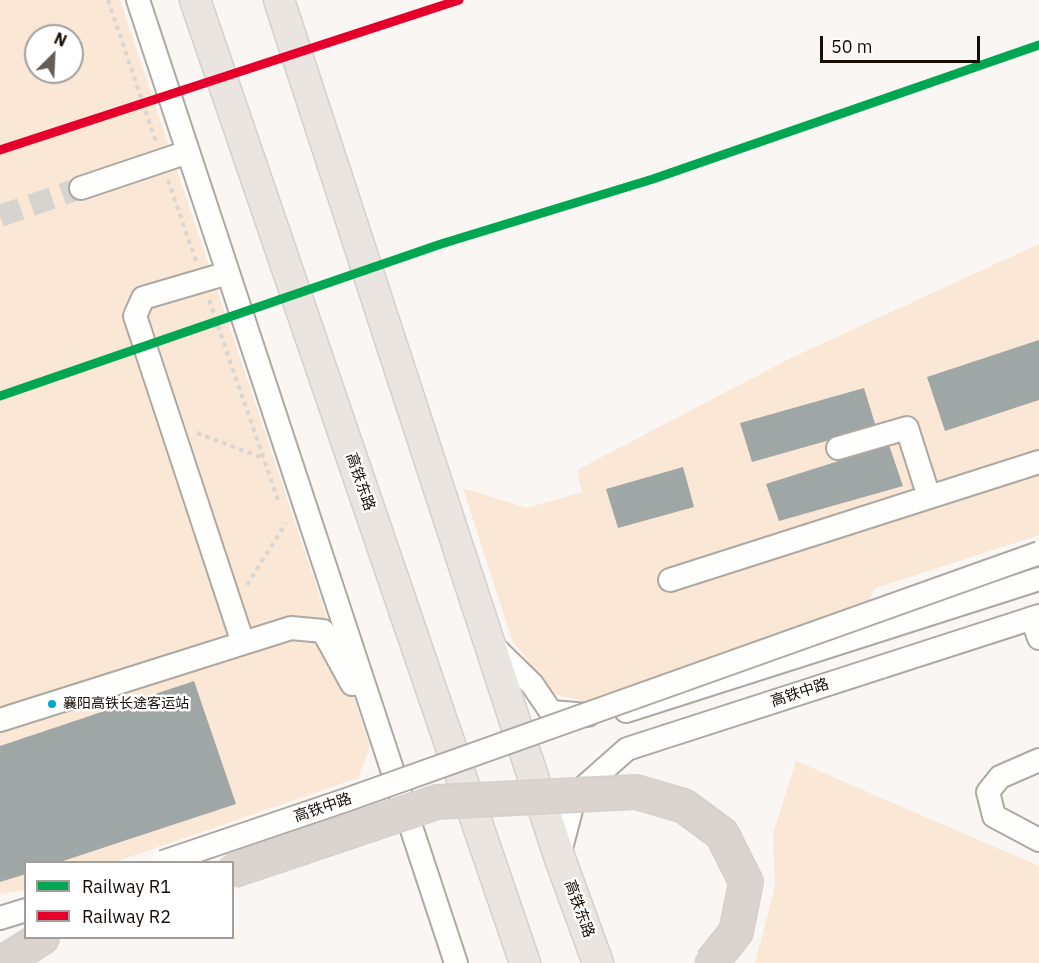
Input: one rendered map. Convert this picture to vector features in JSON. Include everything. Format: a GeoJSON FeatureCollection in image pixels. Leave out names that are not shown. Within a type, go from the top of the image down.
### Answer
{"type":"FeatureCollection","features":[{"type":"Feature","properties":{"kind":"highway","name":"高铁中路"},"geometry":{"type":"LineString","coordinates":[[234,870],[352,814],[437,802],[636,792],[684,806],[722,834],[746,882],[736,932],[711,963]]}},
{"type":"Feature","properties":{"kind":"highway"},"geometry":{"type":"LineString","coordinates":[[2,963],[40,939]]}},
{"type":"Feature","properties":{"kind":"main road","name":"高铁东路"},"geometry":{"type":"LineString","coordinates":[[195,0],[525,963]]}},
{"type":"Feature","properties":{"kind":"main road","name":"高铁东路"},"geometry":{"type":"LineString","coordinates":[[279,0],[559,856],[598,963]]}},
{"type":"Feature","properties":{"kind":"street"},"geometry":{"type":"LineString","coordinates":[[138,0],[456,958]]}},
{"type":"Feature","properties":{"kind":"street"},"geometry":{"type":"LineString","coordinates":[[81,188],[188,152]]}},
{"type":"Feature","properties":{"kind":"street"},"geometry":{"type":"LineString","coordinates":[[228,273],[143,298],[135,316],[243,643]]}},
{"type":"Feature","properties":{"kind":"street"},"geometry":{"type":"LineString","coordinates":[[838,448],[907,428],[929,497]]}},
{"type":"Feature","properties":{"kind":"street"},"geometry":{"type":"LineString","coordinates":[[670,580],[1039,462]]}},
{"type":"Feature","properties":{"kind":"street","name":"高铁中路"},"geometry":{"type":"LineString","coordinates":[[167,861],[352,814],[1039,553]]}},
{"type":"Feature","properties":{"kind":"street"},"geometry":{"type":"LineString","coordinates":[[489,642],[532,684],[551,712],[608,717],[1039,579]]}},
{"type":"Feature","properties":{"kind":"street","name":"高铁中路"},"geometry":{"type":"LineString","coordinates":[[559,856],[575,795],[627,749],[1037,624]]}},
{"type":"Feature","properties":{"kind":"street"},"geometry":{"type":"LineString","coordinates":[[0,720],[291,628],[323,631],[383,742]]}},
{"type":"Feature","properties":{"kind":"street"},"geometry":{"type":"LineString","coordinates":[[1039,760],[1000,777],[988,792],[994,816],[1039,840]]}},
{"type":"Feature","properties":{"kind":"street"},"geometry":{"type":"LineString","coordinates":[[0,918],[24,911]]}},
{"type":"Feature","properties":{"kind":"path"},"geometry":{"type":"LineString","coordinates":[[108,0],[290,534]]}},
{"type":"Feature","properties":{"kind":"path"},"geometry":{"type":"LineString","coordinates":[[171,423],[263,458]]}},
{"type":"Feature","properties":{"kind":"path"},"geometry":{"type":"LineString","coordinates":[[232,609],[286,524]]}},
{"type":"Feature","properties":{"kind":"shaded area"},"geometry":{"type":"Polygon","coordinates":[[[0,0],[120,0],[370,746],[358,778],[118,861],[24,861],[24,890],[0,894],[0,0]]]}},
{"type":"Feature","properties":{"kind":"shaded area"},"geometry":{"type":"Polygon","coordinates":[[[1039,244],[1039,535],[876,588],[866,605],[588,702],[552,694],[512,640],[463,488],[527,508],[582,492],[577,470],[791,358],[1039,244]]]}},
{"type":"Feature","properties":{"kind":"shaded area"},"geometry":{"type":"Polygon","coordinates":[[[796,761],[1039,866],[1039,963],[755,963],[775,886],[773,834],[796,761]]]}},
{"type":"Feature","properties":{"kind":"building"},"geometry":{"type":"Polygon","coordinates":[[[1039,340],[1039,400],[945,431],[927,377],[1039,340]]]}},
{"type":"Feature","properties":{"kind":"building"},"geometry":{"type":"Polygon","coordinates":[[[864,388],[876,427],[752,462],[740,423],[864,388]]]}},
{"type":"Feature","properties":{"kind":"building"},"geometry":{"type":"Polygon","coordinates":[[[889,445],[903,486],[779,521],[766,484],[889,445]]]}},
{"type":"Feature","properties":{"kind":"building"},"geometry":{"type":"Polygon","coordinates":[[[683,467],[694,507],[618,528],[606,489],[683,467]]]}},
{"type":"Feature","properties":{"kind":"building","name":"襄阳高铁长途客运站"},"geometry":{"type":"Polygon","coordinates":[[[194,681],[236,804],[63,861],[24,861],[24,875],[0,882],[0,746],[194,681]]]}},
{"type":"Feature","properties":{"kind":"tunnel"},"geometry":{"type":"LineString","coordinates":[[0,216],[81,188]]}},
{"type":"Feature","properties":{"kind":"rail line","name":"R2"},"geometry":{"type":"LineString","coordinates":[[0,150],[459,0]]}},
{"type":"Feature","properties":{"kind":"rail line","name":"R1"},"geometry":{"type":"LineString","coordinates":[[0,396],[441,244],[653,179],[1039,45]]}},
{"type":"Feature","properties":{"kind":"place","name":"襄阳高铁长途客运站"},"geometry":{"type":"Point","coordinates":[52,704]}}]}
